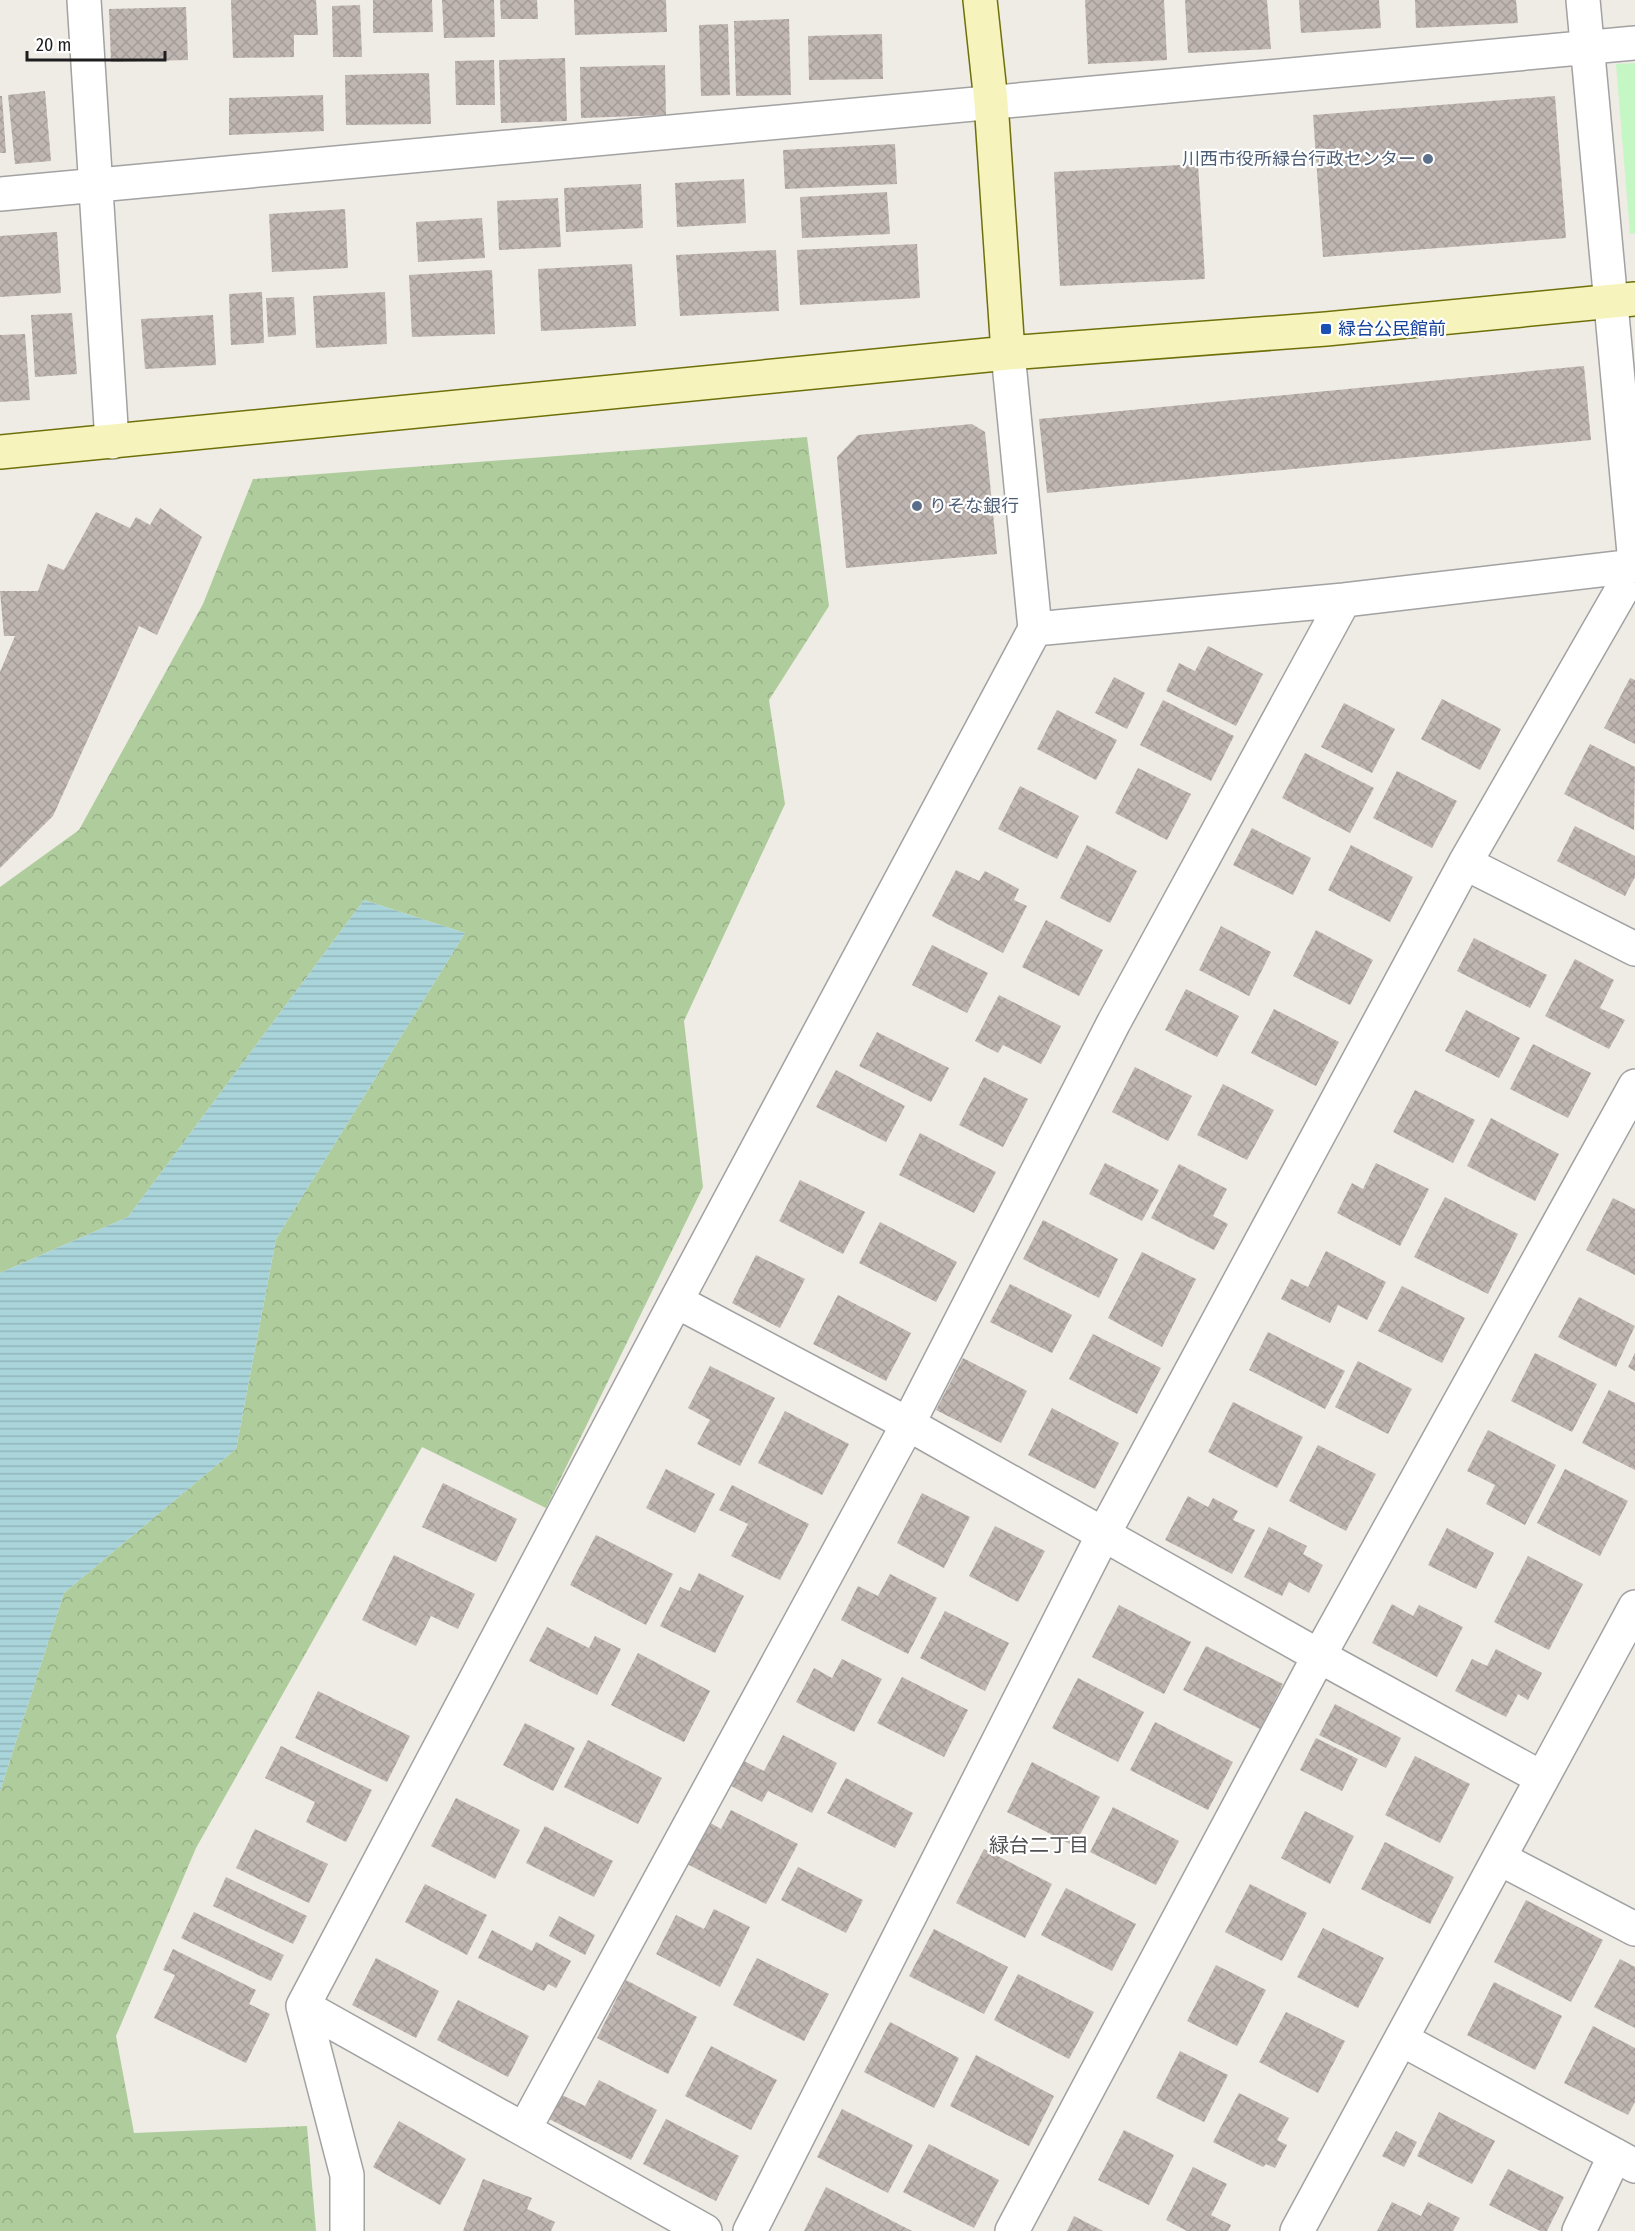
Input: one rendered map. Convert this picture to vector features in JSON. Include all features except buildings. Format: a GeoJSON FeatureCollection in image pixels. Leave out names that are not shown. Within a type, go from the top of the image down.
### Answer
{"type":"FeatureCollection","features":[{"type":"Feature","properties":{"kind":"street"},"geometry":{"type":"LineString","coordinates":[[84,0],[112,442]]}},
{"type":"Feature","properties":{"kind":"street"},"geometry":{"type":"LineString","coordinates":[[347,2231],[347,2175],[303,2006],[1035,629],[1008,353],[992,102],[980,0]]}},
{"type":"Feature","properties":{"kind":"street"},"geometry":{"type":"LineString","coordinates":[[750,2231],[1104,1533],[1466,863],[1635,566],[1623,300],[1587,48],[1583,0]]}},
{"type":"Feature","properties":{"kind":"street"},"geometry":{"type":"LineString","coordinates":[[0,194],[1635,43]]}},
{"type":"Feature","properties":{"kind":"street"},"geometry":{"type":"LineString","coordinates":[[0,452],[1008,353],[1326,329],[1623,300]]}},
{"type":"Feature","properties":{"kind":"street"},"geometry":{"type":"LineString","coordinates":[[1035,629],[1344,600],[1635,566]]}},
{"type":"Feature","properties":{"kind":"street"},"geometry":{"type":"LineString","coordinates":[[525,2128],[908,1424],[1114,1022],[1344,600]]}},
{"type":"Feature","properties":{"kind":"street"},"geometry":{"type":"LineString","coordinates":[[1466,863],[1635,949]]}},
{"type":"Feature","properties":{"kind":"street"},"geometry":{"type":"LineString","coordinates":[[1012,2231],[1319,1656],[1635,1086]]}},
{"type":"Feature","properties":{"kind":"street"},"geometry":{"type":"LineString","coordinates":[[676,1301],[908,1424],[1319,1656],[1542,1778]]}},
{"type":"Feature","properties":{"kind":"street"},"geometry":{"type":"LineString","coordinates":[[1297,2231],[1635,1607]]}},
{"type":"Feature","properties":{"kind":"street"},"geometry":{"type":"LineString","coordinates":[[1499,1858],[1635,1929]]}},
{"type":"Feature","properties":{"kind":"street"},"geometry":{"type":"LineString","coordinates":[[303,2006],[525,2128],[705,2231]]}},
{"type":"Feature","properties":{"kind":"street"},"geometry":{"type":"LineString","coordinates":[[1401,2039],[1625,2161],[1579,2231]]}},
{"type":"Feature","properties":{"kind":"green space"},"geometry":{"type":"Polygon","coordinates":[[[1635,63],[1635,233],[1630,234],[1616,64],[1635,63]]]}},
{"type":"Feature","properties":{"kind":"green space"},"geometry":{"type":"Polygon","coordinates":[[[807,437],[829,606],[769,700],[785,804],[684,1021],[703,1187],[546,1508],[422,1447],[196,1848],[116,2036],[134,2133],[307,2126],[316,2231],[0,2231],[0,1791],[64,1593],[236,1449],[276,1239],[465,933],[364,900],[128,1217],[0,1273],[0,887],[79,830],[203,604],[253,479],[807,437]]]}},
{"type":"Feature","properties":{"kind":"water"},"geometry":{"type":"Polygon","coordinates":[[[364,900],[465,933],[276,1239],[236,1449],[64,1593],[0,1791],[0,1273],[128,1217],[364,900]]]}},
{"type":"Feature","properties":{"kind":"place","name":"川西市役所緑台行政センター"},"geometry":{"type":"Point","coordinates":[1428,159]}},
{"type":"Feature","properties":{"kind":"place","name":"緑台公民館前"},"geometry":{"type":"Point","coordinates":[1326,329]}},
{"type":"Feature","properties":{"kind":"place","name":"りそな銀行"},"geometry":{"type":"Point","coordinates":[917,506]}},
{"type":"Feature","properties":{"kind":"district","name":"緑台二丁目"},"geometry":{"type":"Point","coordinates":[1039,1845]}}]}
